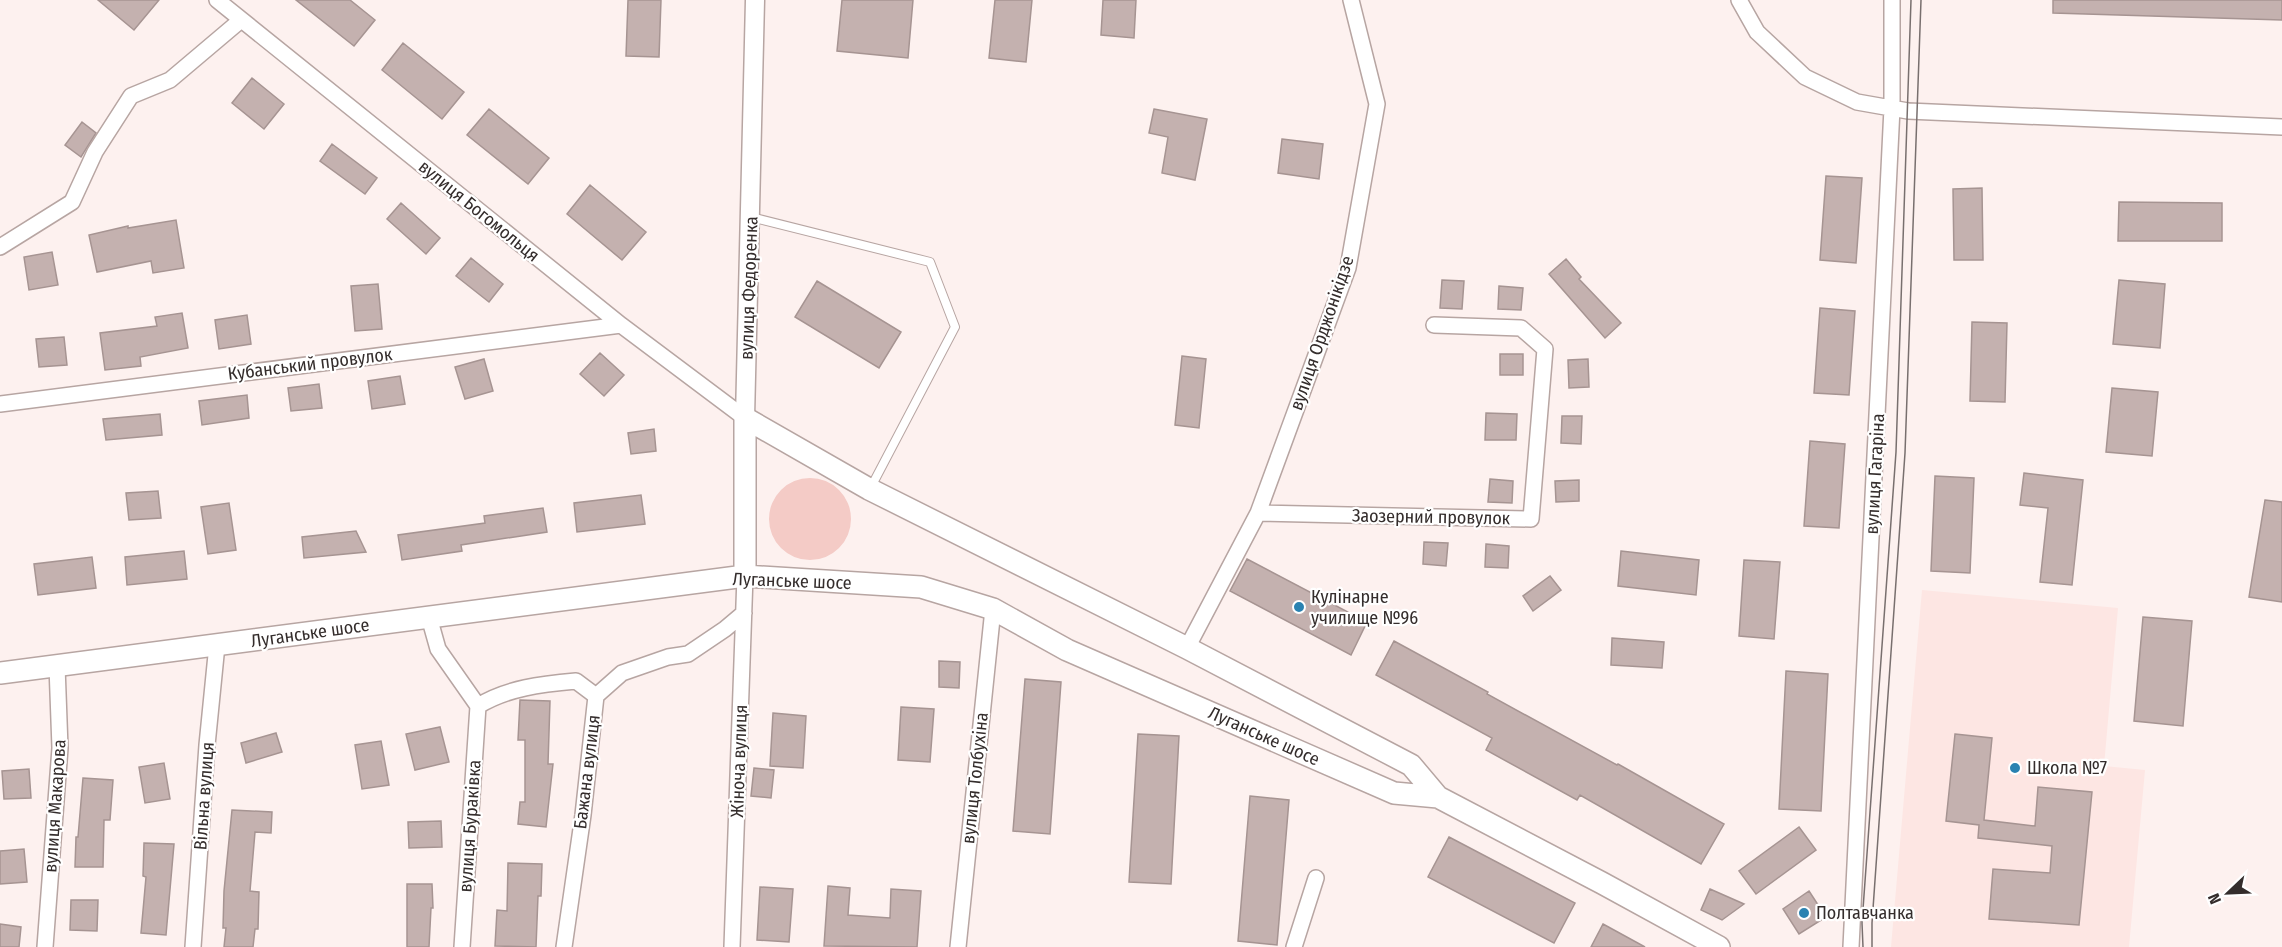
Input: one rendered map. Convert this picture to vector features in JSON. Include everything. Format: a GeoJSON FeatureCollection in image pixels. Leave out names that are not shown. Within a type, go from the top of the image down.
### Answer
{"type":"FeatureCollection","features":[{"type":"Feature","properties":{"kind":"main road","name":"Луганське шосе"},"geometry":{"type":"LineString","coordinates":[[745,418],[869,489],[1187,648],[1411,765],[1438,797],[1719,947]]}},
{"type":"Feature","properties":{"kind":"main road","name":"вулиця Федоренка"},"geometry":{"type":"LineString","coordinates":[[745,418],[745,576]]}},
{"type":"Feature","properties":{"kind":"main road","name":"Луганське шосе"},"geometry":{"type":"LineString","coordinates":[[0,673],[745,576],[921,587],[993,609],[1067,650],[1395,793],[1438,797]]}},
{"type":"Feature","properties":{"kind":"street","name":"вулиця Богомольця"},"geometry":{"type":"LineString","coordinates":[[218,0],[621,325],[745,418]]}},
{"type":"Feature","properties":{"kind":"street","name":"вулиця Федоренка"},"geometry":{"type":"LineString","coordinates":[[745,418],[755,0]]}},
{"type":"Feature","properties":{"kind":"street","name":"вулиця Орджонікідзе"},"geometry":{"type":"LineString","coordinates":[[1187,648],[1258,513],[1348,268],[1377,104],[1351,0]]}},
{"type":"Feature","properties":{"kind":"street"},"geometry":{"type":"LineString","coordinates":[[1739,0],[1757,32],[1805,77],[1857,102],[1908,111],[2282,127]]}},
{"type":"Feature","properties":{"kind":"street","name":"вулиця Гагаріна"},"geometry":{"type":"LineString","coordinates":[[1851,947],[1892,108],[1892,0]]}},
{"type":"Feature","properties":{"kind":"street"},"geometry":{"type":"LineString","coordinates":[[0,247],[72,202],[95,152],[131,96],[170,80],[241,20]]}},
{"type":"Feature","properties":{"kind":"street","name":"Кубанський провулок"},"geometry":{"type":"LineString","coordinates":[[0,404],[621,325]]}},
{"type":"Feature","properties":{"kind":"street","name":"Заозерний провулок"},"geometry":{"type":"LineString","coordinates":[[1258,513],[1531,519],[1545,349],[1521,328],[1434,325]]}},
{"type":"Feature","properties":{"kind":"street","name":"Жіноча вулиця"},"geometry":{"type":"LineString","coordinates":[[732,947],[745,576]]}},
{"type":"Feature","properties":{"kind":"street","name":"вулиця Толбухіна"},"geometry":{"type":"LineString","coordinates":[[958,947],[993,609]]}},
{"type":"Feature","properties":{"kind":"street","name":"Бажана вулиця"},"geometry":{"type":"LineString","coordinates":[[564,947],[596,696],[622,673],[668,657],[688,654],[725,630],[744,613]]}},
{"type":"Feature","properties":{"kind":"street"},"geometry":{"type":"LineString","coordinates":[[429,617],[438,649],[478,706],[495,695],[548,684],[576,681],[596,696]]}},
{"type":"Feature","properties":{"kind":"street","name":"Вільна вулиця"},"geometry":{"type":"LineString","coordinates":[[193,947],[207,745],[217,645]]}},
{"type":"Feature","properties":{"kind":"street","name":"вулиця Макарова"},"geometry":{"type":"LineString","coordinates":[[45,947],[60,748],[57,666]]}},
{"type":"Feature","properties":{"kind":"street","name":"вулиця Бураківка"},"geometry":{"type":"LineString","coordinates":[[462,947],[478,706]]}},
{"type":"Feature","properties":{"kind":"street"},"geometry":{"type":"LineString","coordinates":[[1294,947],[1316,878]]}},
{"type":"Feature","properties":{"kind":"lane"},"geometry":{"type":"LineString","coordinates":[[751,217],[930,262],[955,327],[869,489]]}},
{"type":"Feature","properties":{"kind":"shaded area"},"geometry":{"type":"Polygon","coordinates":[[[810,478],[826,481],[839,490],[848,503],[851,519],[848,535],[839,548],[826,557],[810,560],[794,557],[781,548],[772,535],[769,519],[772,503],[781,490],[794,481],[810,478]]]}},
{"type":"Feature","properties":{"kind":"shaded area","name":"Школа №7"},"geometry":{"type":"Polygon","coordinates":[[[1922,590],[2118,608],[2104,766],[2145,770],[2129,947],[1891,947],[1922,590]]]}},
{"type":"Feature","properties":{"kind":"building"},"geometry":{"type":"Polygon","coordinates":[[[98,0],[159,0],[134,30],[98,0]]]}},
{"type":"Feature","properties":{"kind":"building"},"geometry":{"type":"Polygon","coordinates":[[[296,0],[350,0],[375,20],[354,46],[296,0]]]}},
{"type":"Feature","properties":{"kind":"building"},"geometry":{"type":"Polygon","coordinates":[[[628,0],[661,0],[659,57],[626,56],[628,0]]]}},
{"type":"Feature","properties":{"kind":"building"},"geometry":{"type":"Polygon","coordinates":[[[842,0],[913,0],[908,58],[837,51],[842,0]]]}},
{"type":"Feature","properties":{"kind":"building"},"geometry":{"type":"Polygon","coordinates":[[[995,0],[1032,0],[1026,62],[989,58],[995,0]]]}},
{"type":"Feature","properties":{"kind":"building"},"geometry":{"type":"Polygon","coordinates":[[[1103,0],[1136,0],[1134,38],[1101,35],[1103,0]]]}},
{"type":"Feature","properties":{"kind":"building"},"geometry":{"type":"Polygon","coordinates":[[[2053,0],[2282,0],[2282,20],[2053,13],[2053,0]]]}},
{"type":"Feature","properties":{"kind":"building"},"geometry":{"type":"Polygon","coordinates":[[[403,43],[464,92],[442,119],[382,70],[403,43]]]}},
{"type":"Feature","properties":{"kind":"building"},"geometry":{"type":"Polygon","coordinates":[[[252,78],[284,104],[264,129],[232,103],[252,78]]]}},
{"type":"Feature","properties":{"kind":"building"},"geometry":{"type":"Polygon","coordinates":[[[489,109],[549,158],[528,184],[467,135],[489,109]]]}},
{"type":"Feature","properties":{"kind":"building"},"geometry":{"type":"Polygon","coordinates":[[[1154,109],[1207,119],[1195,180],[1162,173],[1168,137],[1149,133],[1154,109]]]}},
{"type":"Feature","properties":{"kind":"building"},"geometry":{"type":"Polygon","coordinates":[[[82,122],[96,133],[81,157],[65,145],[82,122]]]}},
{"type":"Feature","properties":{"kind":"building"},"geometry":{"type":"Polygon","coordinates":[[[1282,139],[1323,144],[1319,179],[1278,173],[1282,139]]]}},
{"type":"Feature","properties":{"kind":"building"},"geometry":{"type":"Polygon","coordinates":[[[332,144],[377,178],[365,194],[320,161],[332,144]]]}},
{"type":"Feature","properties":{"kind":"building"},"geometry":{"type":"Polygon","coordinates":[[[1826,176],[1862,178],[1856,263],[1820,260],[1826,176]]]}},
{"type":"Feature","properties":{"kind":"building"},"geometry":{"type":"Polygon","coordinates":[[[590,185],[646,232],[622,260],[567,214],[590,185]]]}},
{"type":"Feature","properties":{"kind":"building"},"geometry":{"type":"Polygon","coordinates":[[[1982,188],[1983,260],[1954,260],[1953,189],[1982,188]]]}},
{"type":"Feature","properties":{"kind":"building"},"geometry":{"type":"Polygon","coordinates":[[[2119,202],[2222,203],[2222,241],[2118,241],[2119,202]]]}},
{"type":"Feature","properties":{"kind":"building"},"geometry":{"type":"Polygon","coordinates":[[[401,203],[440,238],[426,254],[387,219],[401,203]]]}},
{"type":"Feature","properties":{"kind":"building"},"geometry":{"type":"Polygon","coordinates":[[[176,220],[184,268],[153,273],[151,261],[97,272],[89,235],[128,226],[128,228],[176,220]]]}},
{"type":"Feature","properties":{"kind":"building"},"geometry":{"type":"Polygon","coordinates":[[[52,252],[58,285],[29,290],[24,257],[52,252]]]}},
{"type":"Feature","properties":{"kind":"building"},"geometry":{"type":"Polygon","coordinates":[[[471,258],[503,284],[489,302],[456,276],[471,258]]]}},
{"type":"Feature","properties":{"kind":"building"},"geometry":{"type":"Polygon","coordinates":[[[1566,259],[1581,277],[1579,279],[1621,323],[1605,338],[1549,274],[1566,259]]]}},
{"type":"Feature","properties":{"kind":"building"},"geometry":{"type":"Polygon","coordinates":[[[1442,280],[1464,281],[1462,309],[1440,308],[1442,280]]]}},
{"type":"Feature","properties":{"kind":"building"},"geometry":{"type":"Polygon","coordinates":[[[2119,280],[2165,284],[2160,348],[2113,344],[2119,280]]]}},
{"type":"Feature","properties":{"kind":"building"},"geometry":{"type":"Polygon","coordinates":[[[817,281],[901,332],[879,368],[795,317],[817,281]]]}},
{"type":"Feature","properties":{"kind":"building"},"geometry":{"type":"Polygon","coordinates":[[[378,284],[382,329],[355,331],[351,286],[378,284]]]}},
{"type":"Feature","properties":{"kind":"building"},"geometry":{"type":"Polygon","coordinates":[[[1499,286],[1523,288],[1521,310],[1498,309],[1499,286]]]}},
{"type":"Feature","properties":{"kind":"building"},"geometry":{"type":"Polygon","coordinates":[[[1820,308],[1855,311],[1849,395],[1814,393],[1820,308]]]}},
{"type":"Feature","properties":{"kind":"building"},"geometry":{"type":"Polygon","coordinates":[[[182,313],[188,348],[140,357],[141,366],[105,370],[100,333],[157,326],[155,317],[182,313]]]}},
{"type":"Feature","properties":{"kind":"building"},"geometry":{"type":"Polygon","coordinates":[[[247,315],[251,344],[219,349],[215,320],[247,315]]]}},
{"type":"Feature","properties":{"kind":"building"},"geometry":{"type":"Polygon","coordinates":[[[1972,322],[2007,323],[2005,402],[1970,401],[1972,322]]]}},
{"type":"Feature","properties":{"kind":"building"},"geometry":{"type":"Polygon","coordinates":[[[64,337],[67,365],[39,367],[36,339],[64,337]]]}},
{"type":"Feature","properties":{"kind":"building"},"geometry":{"type":"Polygon","coordinates":[[[600,353],[624,375],[604,396],[580,374],[600,353]]]}},
{"type":"Feature","properties":{"kind":"building"},"geometry":{"type":"Polygon","coordinates":[[[1500,354],[1523,354],[1523,375],[1500,375],[1500,354]]]}},
{"type":"Feature","properties":{"kind":"building"},"geometry":{"type":"Polygon","coordinates":[[[1182,356],[1206,359],[1199,428],[1175,425],[1182,356]]]}},
{"type":"Feature","properties":{"kind":"building"},"geometry":{"type":"Polygon","coordinates":[[[484,359],[493,391],[465,399],[455,367],[484,359]]]}},
{"type":"Feature","properties":{"kind":"building"},"geometry":{"type":"Polygon","coordinates":[[[1588,359],[1589,387],[1569,388],[1568,360],[1588,359]]]}},
{"type":"Feature","properties":{"kind":"building"},"geometry":{"type":"Polygon","coordinates":[[[400,376],[405,404],[372,409],[368,381],[400,376]]]}},
{"type":"Feature","properties":{"kind":"building"},"geometry":{"type":"Polygon","coordinates":[[[319,384],[322,408],[291,411],[288,388],[319,384]]]}},
{"type":"Feature","properties":{"kind":"building"},"geometry":{"type":"Polygon","coordinates":[[[2112,388],[2158,392],[2152,456],[2106,452],[2112,388]]]}},
{"type":"Feature","properties":{"kind":"building"},"geometry":{"type":"Polygon","coordinates":[[[247,395],[249,418],[202,425],[199,401],[247,395]]]}},
{"type":"Feature","properties":{"kind":"building"},"geometry":{"type":"Polygon","coordinates":[[[1486,413],[1517,414],[1516,440],[1485,440],[1486,413]]]}},
{"type":"Feature","properties":{"kind":"building"},"geometry":{"type":"Polygon","coordinates":[[[160,414],[162,435],[106,440],[103,419],[160,414]]]}},
{"type":"Feature","properties":{"kind":"building"},"geometry":{"type":"Polygon","coordinates":[[[1562,416],[1582,416],[1581,444],[1561,443],[1562,416]]]}},
{"type":"Feature","properties":{"kind":"building"},"geometry":{"type":"Polygon","coordinates":[[[654,429],[656,451],[631,454],[628,433],[654,429]]]}},
{"type":"Feature","properties":{"kind":"building"},"geometry":{"type":"Polygon","coordinates":[[[1810,441],[1845,444],[1839,528],[1804,526],[1810,441]]]}},
{"type":"Feature","properties":{"kind":"building"},"geometry":{"type":"Polygon","coordinates":[[[2024,473],[2083,480],[2072,585],[2040,582],[2048,508],[2020,505],[2024,473]]]}},
{"type":"Feature","properties":{"kind":"building"},"geometry":{"type":"Polygon","coordinates":[[[1935,476],[1974,478],[1970,573],[1931,571],[1935,476]]]}},
{"type":"Feature","properties":{"kind":"building"},"geometry":{"type":"Polygon","coordinates":[[[1490,479],[1513,481],[1512,503],[1488,502],[1490,479]]]}},
{"type":"Feature","properties":{"kind":"building"},"geometry":{"type":"Polygon","coordinates":[[[1579,480],[1579,501],[1556,502],[1555,481],[1579,480]]]}},
{"type":"Feature","properties":{"kind":"building"},"geometry":{"type":"Polygon","coordinates":[[[158,491],[161,518],[129,520],[126,493],[158,491]]]}},
{"type":"Feature","properties":{"kind":"building"},"geometry":{"type":"Polygon","coordinates":[[[641,495],[645,524],[577,532],[574,503],[641,495]]]}},
{"type":"Feature","properties":{"kind":"building"},"geometry":{"type":"Polygon","coordinates":[[[2265,500],[2282,502],[2282,602],[2249,597],[2265,500]]]}},
{"type":"Feature","properties":{"kind":"building"},"geometry":{"type":"Polygon","coordinates":[[[229,503],[236,550],[208,554],[201,507],[229,503]]]}},
{"type":"Feature","properties":{"kind":"building"},"geometry":{"type":"Polygon","coordinates":[[[543,508],[547,532],[461,545],[462,551],[402,560],[398,535],[485,523],[484,516],[543,508]]]}},
{"type":"Feature","properties":{"kind":"building"},"geometry":{"type":"Polygon","coordinates":[[[356,531],[366,552],[304,558],[302,537],[356,531]]]}},
{"type":"Feature","properties":{"kind":"building"},"geometry":{"type":"Polygon","coordinates":[[[1424,542],[1448,543],[1446,566],[1423,564],[1424,542]]]}},
{"type":"Feature","properties":{"kind":"building"},"geometry":{"type":"Polygon","coordinates":[[[1486,544],[1509,546],[1508,568],[1485,567],[1486,544]]]}},
{"type":"Feature","properties":{"kind":"building"},"geometry":{"type":"Polygon","coordinates":[[[184,551],[187,579],[127,585],[125,557],[184,551]]]}},
{"type":"Feature","properties":{"kind":"building"},"geometry":{"type":"Polygon","coordinates":[[[1621,551],[1699,560],[1696,595],[1618,586],[1621,551]]]}},
{"type":"Feature","properties":{"kind":"building"},"geometry":{"type":"Polygon","coordinates":[[[92,557],[96,588],[38,595],[34,564],[92,557]]]}},
{"type":"Feature","properties":{"kind":"building","name":"Кулінарне училище №96"},"geometry":{"type":"Polygon","coordinates":[[[1247,559],[1367,622],[1351,655],[1230,591],[1247,559]]]}},
{"type":"Feature","properties":{"kind":"building"},"geometry":{"type":"Polygon","coordinates":[[[1744,560],[1780,562],[1774,639],[1739,636],[1744,560]]]}},
{"type":"Feature","properties":{"kind":"building"},"geometry":{"type":"Polygon","coordinates":[[[1550,576],[1561,590],[1533,611],[1523,596],[1550,576]]]}},
{"type":"Feature","properties":{"kind":"building"},"geometry":{"type":"Polygon","coordinates":[[[2143,617],[2192,621],[2183,726],[2134,721],[2143,617]]]}},
{"type":"Feature","properties":{"kind":"building"},"geometry":{"type":"Polygon","coordinates":[[[1612,638],[1664,642],[1662,668],[1611,665],[1612,638]]]}},
{"type":"Feature","properties":{"kind":"building"},"geometry":{"type":"Polygon","coordinates":[[[1394,641],[1724,824],[1701,864],[1580,795],[1577,800],[1486,750],[1492,738],[1376,675],[1394,641]]]}},
{"type":"Feature","properties":{"kind":"building"},"geometry":{"type":"Polygon","coordinates":[[[939,661],[960,662],[959,688],[939,687],[939,661]]]}},
{"type":"Feature","properties":{"kind":"building"},"geometry":{"type":"Polygon","coordinates":[[[1786,671],[1828,674],[1821,811],[1779,809],[1786,671]]]}},
{"type":"Feature","properties":{"kind":"building"},"geometry":{"type":"Polygon","coordinates":[[[1025,679],[1061,682],[1050,834],[1013,831],[1025,679]]]}},
{"type":"Feature","properties":{"kind":"building"},"geometry":{"type":"Polygon","coordinates":[[[520,700],[550,701],[548,764],[553,764],[546,827],[518,824],[520,802],[525,802],[525,740],[518,740],[520,700]]]}},
{"type":"Feature","properties":{"kind":"building"},"geometry":{"type":"Polygon","coordinates":[[[901,707],[934,709],[930,762],[898,760],[901,707]]]}},
{"type":"Feature","properties":{"kind":"building"},"geometry":{"type":"Polygon","coordinates":[[[773,713],[806,716],[803,768],[770,766],[773,713]]]}},
{"type":"Feature","properties":{"kind":"building"},"geometry":{"type":"Polygon","coordinates":[[[440,727],[449,762],[415,770],[406,734],[440,727]]]}},
{"type":"Feature","properties":{"kind":"building"},"geometry":{"type":"Polygon","coordinates":[[[276,733],[282,752],[246,763],[241,743],[276,733]]]}},
{"type":"Feature","properties":{"kind":"building"},"geometry":{"type":"Polygon","coordinates":[[[1138,734],[1179,736],[1171,884],[1129,882],[1138,734]]]}},
{"type":"Feature","properties":{"kind":"building"},"geometry":{"type":"Polygon","coordinates":[[[1955,734],[1992,738],[1984,820],[2035,826],[2038,787],[2092,792],[2079,925],[1989,919],[1993,869],[2050,873],[2052,846],[1978,838],[1979,825],[1946,821],[1955,734]]]}},
{"type":"Feature","properties":{"kind":"building"},"geometry":{"type":"Polygon","coordinates":[[[381,741],[389,785],[362,789],[355,745],[381,741]]]}},
{"type":"Feature","properties":{"kind":"building"},"geometry":{"type":"Polygon","coordinates":[[[164,763],[170,799],[145,803],[139,767],[164,763]]]}},
{"type":"Feature","properties":{"kind":"building"},"geometry":{"type":"Polygon","coordinates":[[[754,768],[774,770],[771,798],[751,796],[754,768]]]}},
{"type":"Feature","properties":{"kind":"building"},"geometry":{"type":"Polygon","coordinates":[[[29,769],[31,798],[4,799],[2,771],[29,769]]]}},
{"type":"Feature","properties":{"kind":"building"},"geometry":{"type":"Polygon","coordinates":[[[83,778],[113,780],[110,820],[104,820],[103,867],[75,867],[83,778]]]}},
{"type":"Feature","properties":{"kind":"building"},"geometry":{"type":"Polygon","coordinates":[[[1250,796],[1289,800],[1277,945],[1238,941],[1250,796]]]}},
{"type":"Feature","properties":{"kind":"building"},"geometry":{"type":"Polygon","coordinates":[[[232,810],[272,812],[271,833],[255,832],[250,891],[259,892],[258,929],[255,929],[253,947],[224,947],[226,928],[223,928],[224,891],[232,810]]]}},
{"type":"Feature","properties":{"kind":"building"},"geometry":{"type":"Polygon","coordinates":[[[441,821],[442,847],[409,848],[408,822],[441,821]]]}},
{"type":"Feature","properties":{"kind":"building"},"geometry":{"type":"Polygon","coordinates":[[[1799,827],[1816,850],[1756,894],[1739,871],[1799,827]]]}},
{"type":"Feature","properties":{"kind":"building"},"geometry":{"type":"Polygon","coordinates":[[[1449,837],[1575,903],[1554,943],[1428,877],[1449,837]]]}},
{"type":"Feature","properties":{"kind":"building"},"geometry":{"type":"Polygon","coordinates":[[[144,843],[174,844],[166,935],[141,933],[146,877],[143,876],[144,843]]]}},
{"type":"Feature","properties":{"kind":"building"},"geometry":{"type":"Polygon","coordinates":[[[24,849],[27,882],[0,884],[0,851],[24,849]]]}},
{"type":"Feature","properties":{"kind":"building"},"geometry":{"type":"Polygon","coordinates":[[[508,863],[542,864],[536,947],[495,946],[497,910],[507,911],[508,863]]]}},
{"type":"Feature","properties":{"kind":"building"},"geometry":{"type":"Polygon","coordinates":[[[407,884],[432,884],[433,908],[431,908],[429,947],[407,947],[407,884]]]}},
{"type":"Feature","properties":{"kind":"building"},"geometry":{"type":"Polygon","coordinates":[[[828,886],[850,888],[848,915],[890,918],[891,889],[921,891],[917,947],[824,946],[828,886]]]}},
{"type":"Feature","properties":{"kind":"building"},"geometry":{"type":"Polygon","coordinates":[[[760,887],[793,889],[789,942],[757,940],[760,887]]]}},
{"type":"Feature","properties":{"kind":"building"},"geometry":{"type":"Polygon","coordinates":[[[1710,889],[1744,904],[1722,920],[1701,910],[1710,889]]]}},
{"type":"Feature","properties":{"kind":"building","name":"Полтавчанка"},"geometry":{"type":"Polygon","coordinates":[[[1809,891],[1826,917],[1799,934],[1783,909],[1809,891]]]}},
{"type":"Feature","properties":{"kind":"building"},"geometry":{"type":"Polygon","coordinates":[[[71,900],[98,900],[97,931],[70,930],[71,900]]]}},
{"type":"Feature","properties":{"kind":"building"},"geometry":{"type":"Polygon","coordinates":[[[0,924],[21,927],[19,947],[0,947],[0,924]]]}},
{"type":"Feature","properties":{"kind":"building"},"geometry":{"type":"Polygon","coordinates":[[[1603,924],[1645,947],[1591,947],[1603,924]]]}},
{"type":"Feature","properties":{"kind":"tram line"},"geometry":{"type":"LineString","coordinates":[[1863,947],[1862,923],[1896,452],[1911,0]]}},
{"type":"Feature","properties":{"kind":"tram line"},"geometry":{"type":"LineString","coordinates":[[1872,947],[1905,453],[1921,0]]}},
{"type":"Feature","properties":{"kind":"place","name":"Кулінарне училище №96"},"geometry":{"type":"Point","coordinates":[1299,607]}},
{"type":"Feature","properties":{"kind":"place","name":"Школа №7"},"geometry":{"type":"Point","coordinates":[2015,768]}},
{"type":"Feature","properties":{"kind":"place","name":"Полтавчанка"},"geometry":{"type":"Point","coordinates":[1804,913]}}]}
